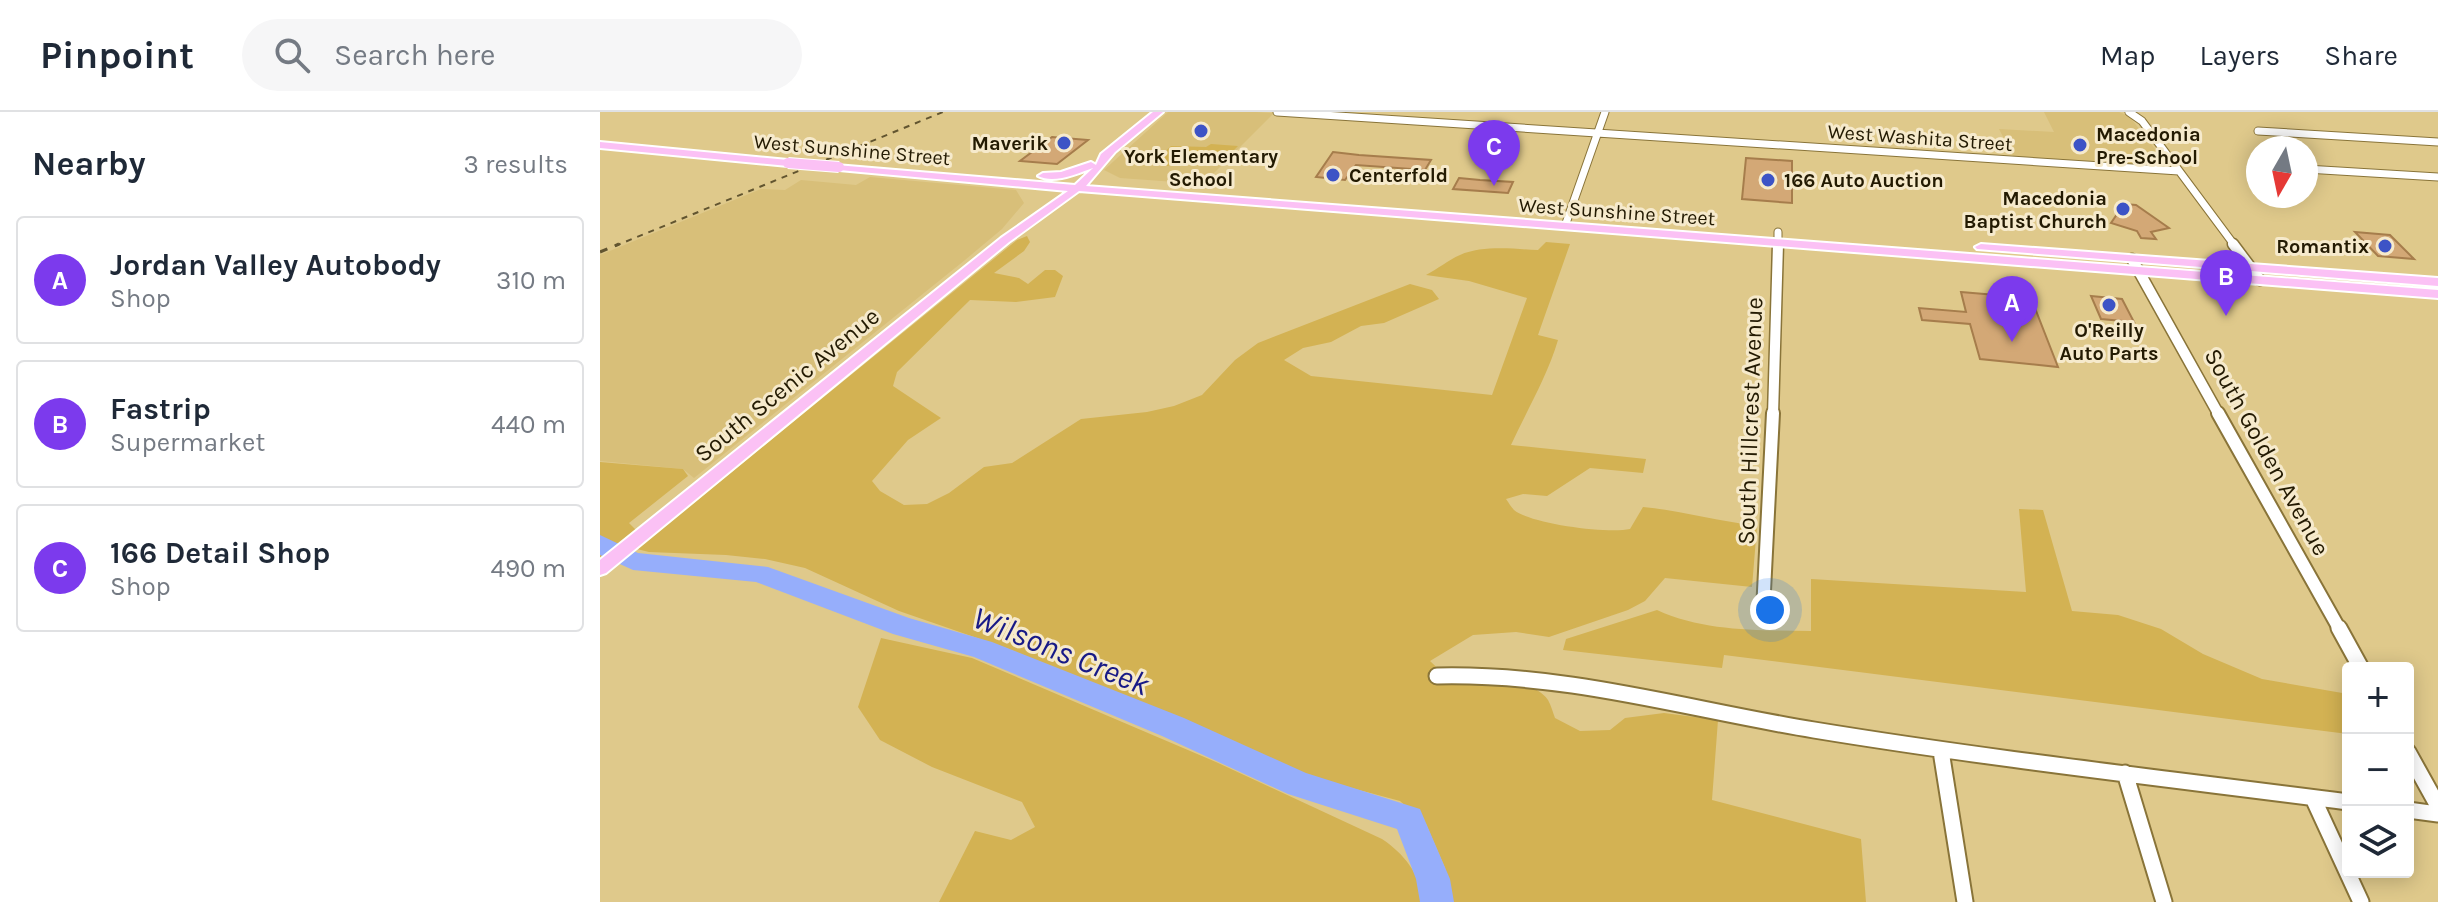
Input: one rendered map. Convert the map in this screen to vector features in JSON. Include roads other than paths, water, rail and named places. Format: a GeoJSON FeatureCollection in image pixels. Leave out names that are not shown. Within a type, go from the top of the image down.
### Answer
{"type":"FeatureCollection","features":[{"type":"Feature","properties":{"kind":"main road","name":"South Scenic Avenue"},"geometry":{"type":"LineString","coordinates":[[600,569],[1005,240],[1041,204],[1074,183],[1159,112]]}},
{"type":"Feature","properties":{"kind":"main road","name":"West Sunshine Street"},"geometry":{"type":"LineString","coordinates":[[600,145],[1024,184],[1074,183],[1778,237],[2438,282]]}},
{"type":"Feature","properties":{"kind":"main road","name":"West Sunshine Street"},"geometry":{"type":"LineString","coordinates":[[843,165],[1043,176],[1074,183]]}},
{"type":"Feature","properties":{"kind":"main road"},"geometry":{"type":"LineString","coordinates":[[1043,176],[1062,175],[1096,165],[1103,176],[1124,187]]}},
{"type":"Feature","properties":{"kind":"main road"},"geometry":{"type":"LineString","coordinates":[[1024,184],[1035,189],[1041,204],[1124,187]]}},
{"type":"Feature","properties":{"kind":"main road","name":"West Sunshine Street"},"geometry":{"type":"LineString","coordinates":[[1778,237],[2138,271],[2438,294]]}},
{"type":"Feature","properties":{"kind":"street","name":"West Washita Street"},"geometry":{"type":"LineString","coordinates":[[1277,112],[2179,171]]}},
{"type":"Feature","properties":{"kind":"street"},"geometry":{"type":"LineString","coordinates":[[1566,221],[1605,112]]}},
{"type":"Feature","properties":{"kind":"street"},"geometry":{"type":"LineString","coordinates":[[2130,112],[2142,121],[2260,280]]}},
{"type":"Feature","properties":{"kind":"street"},"geometry":{"type":"LineString","coordinates":[[2258,131],[2438,142]]}},
{"type":"Feature","properties":{"kind":"street"},"geometry":{"type":"LineString","coordinates":[[2318,170],[2438,177]]}},
{"type":"Feature","properties":{"kind":"street","name":"South Hillcrest Avenue"},"geometry":{"type":"LineString","coordinates":[[1763,611],[1776,356],[1778,237]]}},
{"type":"Feature","properties":{"kind":"street","name":"South Golden Avenue"},"geometry":{"type":"LineString","coordinates":[[2132,259],[2358,662]]}},
{"type":"Feature","properties":{"kind":"street"},"geometry":{"type":"LineString","coordinates":[[1437,676],[1490,672],[1621,689],[1797,728],[1941,751],[2342,801]]}},
{"type":"Feature","properties":{"kind":"street"},"geometry":{"type":"LineString","coordinates":[[1941,751],[1965,902]]}},
{"type":"Feature","properties":{"kind":"street"},"geometry":{"type":"LineString","coordinates":[[2414,763],[2438,806]]}},
{"type":"Feature","properties":{"kind":"street"},"geometry":{"type":"LineString","coordinates":[[2125,773],[2164,902]]}},
{"type":"Feature","properties":{"kind":"street"},"geometry":{"type":"LineString","coordinates":[[2313,798],[2361,902]]}},
{"type":"Feature","properties":{"kind":"street"},"geometry":{"type":"LineString","coordinates":[[2414,811],[2438,814]]}},
{"type":"Feature","properties":{"kind":"waterway","name":"Wilsons Creek"},"geometry":{"type":"LineString","coordinates":[[600,544],[633,561],[759,573],[903,627],[982,649],[1173,727],[1299,784],[1409,819],[1433,879],[1437,902]]}},
{"type":"Feature","properties":{"kind":"railway"},"geometry":{"type":"LineString","coordinates":[[615,246],[943,112]]}},
{"type":"Feature","properties":{"kind":"railway"},"geometry":{"type":"LineString","coordinates":[[600,252],[619,244]]}},
{"type":"Feature","properties":{"kind":"place","name":"York Elementary School"},"geometry":{"type":"Point","coordinates":[1201,131]}},
{"type":"Feature","properties":{"kind":"place","name":"Maverik"},"geometry":{"type":"Point","coordinates":[1064,143]}},
{"type":"Feature","properties":{"kind":"place","name":"Macedonia Pre-School"},"geometry":{"type":"Point","coordinates":[2080,145]}},
{"type":"Feature","properties":{"kind":"place","name":"Centerfold"},"geometry":{"type":"Point","coordinates":[1333,175]}},
{"type":"Feature","properties":{"kind":"place","name":"166 Auto Auction"},"geometry":{"type":"Point","coordinates":[1768,180]}},
{"type":"Feature","properties":{"kind":"place","name":"166 Detail Shop"},"geometry":{"type":"Point","coordinates":[1494,186]}},
{"type":"Feature","properties":{"kind":"place","name":"Macedonia Baptist Church"},"geometry":{"type":"Point","coordinates":[2123,209]}},
{"type":"Feature","properties":{"kind":"place","name":"Romantix"},"geometry":{"type":"Point","coordinates":[2385,246]}},
{"type":"Feature","properties":{"kind":"place","name":"O'Reilly Auto Parts"},"geometry":{"type":"Point","coordinates":[2109,305]}},
{"type":"Feature","properties":{"kind":"place","name":"Fastrip"},"geometry":{"type":"Point","coordinates":[2226,316]}},
{"type":"Feature","properties":{"kind":"place","name":"Jordan Valley Autobody"},"geometry":{"type":"Point","coordinates":[2012,342]}}]}
